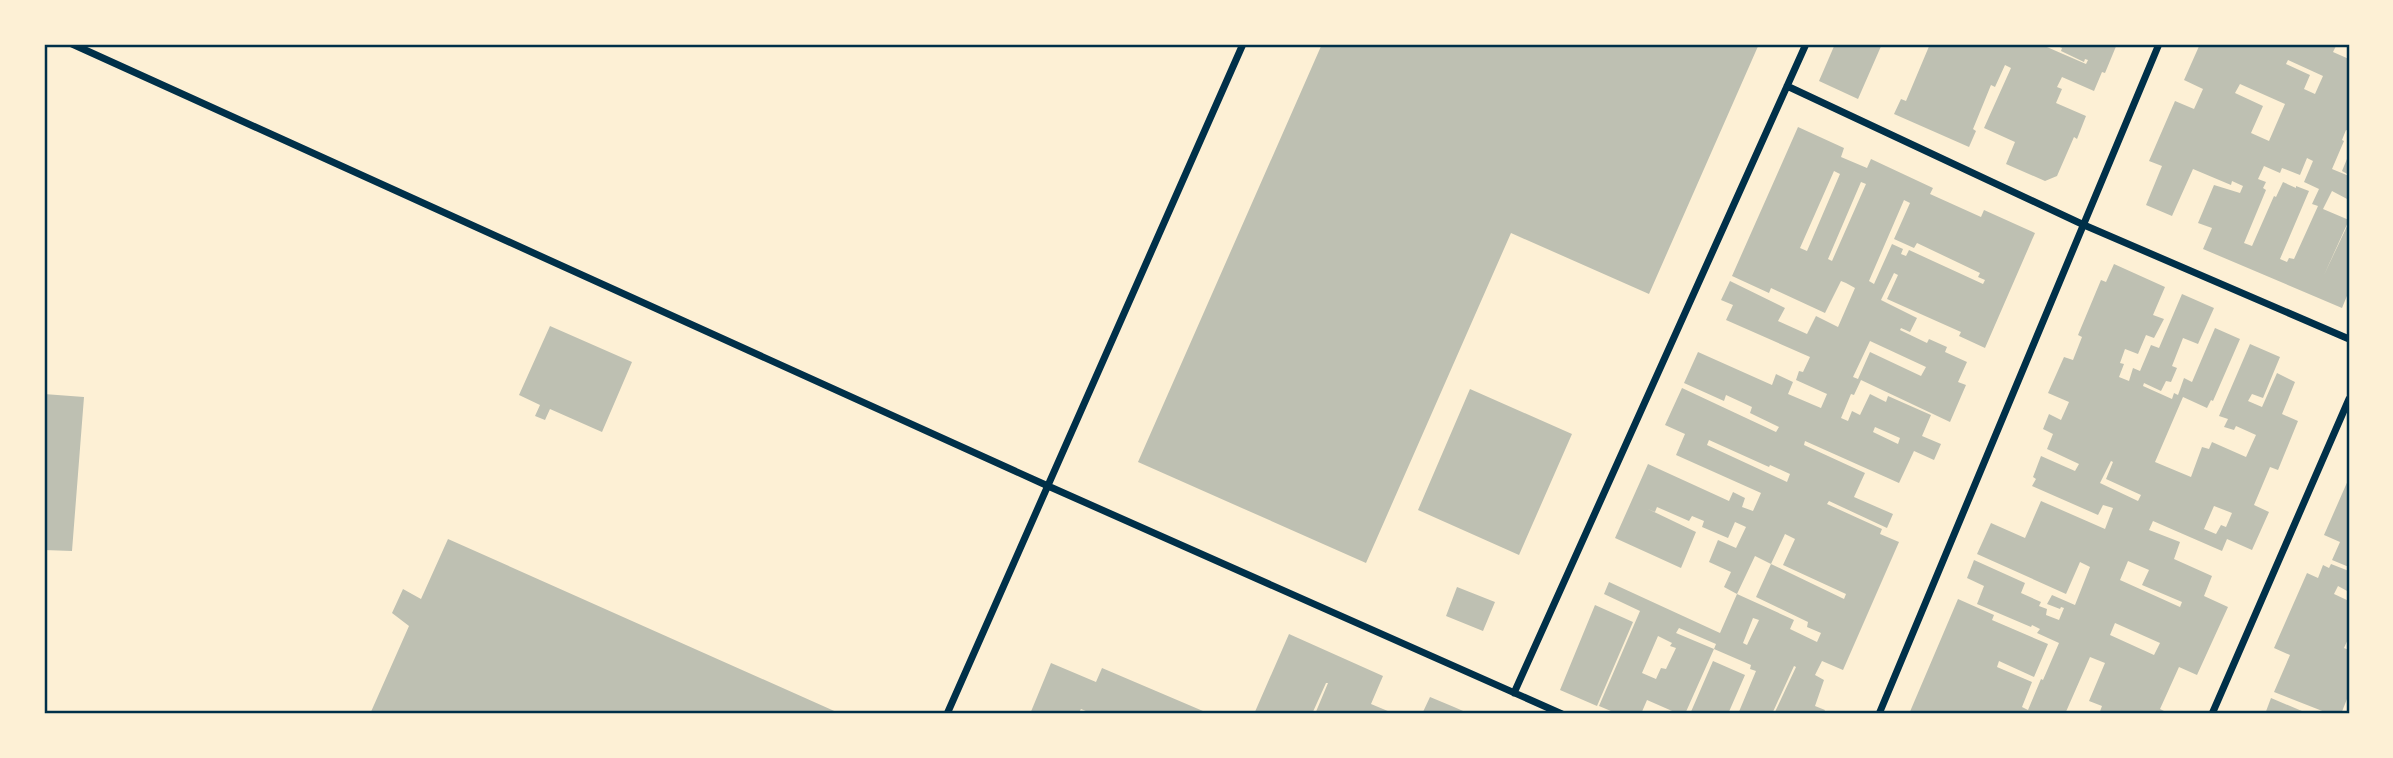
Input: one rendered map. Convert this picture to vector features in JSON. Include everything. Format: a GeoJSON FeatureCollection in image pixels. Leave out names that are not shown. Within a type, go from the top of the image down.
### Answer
{"type":"FeatureCollection","features":[{"type":"Feature","properties":{"kind":"street"},"geometry":{"type":"LineString","coordinates":[[72,44],[1048,486],[1562,714]]}},
{"type":"Feature","properties":{"kind":"street"},"geometry":{"type":"LineString","coordinates":[[947,714],[1243,44]]}},
{"type":"Feature","properties":{"kind":"street"},"geometry":{"type":"LineString","coordinates":[[1514,693],[1806,44]]}},
{"type":"Feature","properties":{"kind":"street"},"geometry":{"type":"LineString","coordinates":[[1879,714],[2159,44]]}},
{"type":"Feature","properties":{"kind":"street"},"geometry":{"type":"LineString","coordinates":[[1787,86],[2084,225],[2349,339]]}},
{"type":"Feature","properties":{"kind":"street"},"geometry":{"type":"LineString","coordinates":[[2212,714],[2349,398]]}},
{"type":"Feature","properties":{"kind":"building"},"geometry":{"type":"Polygon","coordinates":[[[1322,44],[1759,44],[1649,294],[1511,233],[1366,563],[1138,462],[1322,44]]]}},
{"type":"Feature","properties":{"kind":"building"},"geometry":{"type":"Polygon","coordinates":[[[1835,44],[1882,44],[1858,99],[1819,81],[1835,44]]]}},
{"type":"Feature","properties":{"kind":"building"},"geometry":{"type":"Polygon","coordinates":[[[1930,44],[2040,44],[2086,64],[2088,60],[2085,59],[2084,62],[2053,44],[2117,44],[2094,91],[2062,77],[2057,87],[2062,89],[2056,103],[2086,116],[2057,176],[2045,181],[2006,164],[2015,142],[1984,128],[2011,68],[2005,65],[1995,87],[1991,85],[1973,129],[1976,131],[1969,147],[1894,114],[1901,99],[1906,101],[1930,44]]]}},
{"type":"Feature","properties":{"kind":"building"},"geometry":{"type":"Polygon","coordinates":[[[2200,44],[2337,44],[2333,52],[2349,59],[2349,131],[2346,130],[2332,169],[2349,176],[2349,200],[2332,191],[2323,209],[2349,220],[2324,275],[2349,222],[2349,291],[2342,308],[2203,249],[2212,228],[2198,223],[2214,185],[2240,193],[2243,186],[2232,181],[2231,185],[2193,169],[2172,216],[2146,205],[2162,166],[2149,161],[2175,101],[2194,109],[2203,89],[2184,80],[2200,44]],[[2288,60],[2286,64],[2310,75],[2304,89],[2315,94],[2323,76],[2288,60]],[[2240,84],[2235,93],[2263,106],[2251,133],[2269,141],[2285,104],[2240,84]],[[2307,158],[2300,175],[2282,168],[2280,173],[2264,166],[2258,179],[2266,182],[2263,188],[2266,190],[2244,243],[2252,246],[2283,182],[2296,186],[2309,191],[2280,259],[2287,262],[2289,258],[2294,259],[2318,206],[2312,204],[2319,189],[2304,182],[2313,161],[2307,158]]]}},
{"type":"Feature","properties":{"kind":"building"},"geometry":{"type":"Polygon","coordinates":[[[1798,127],[1844,148],[1841,157],[1867,168],[1871,159],[1933,188],[1930,194],[1981,217],[1984,210],[2035,233],[1985,348],[1959,336],[1961,332],[1887,299],[1898,275],[1894,273],[1881,300],[1917,318],[1910,332],[1901,328],[1900,330],[1927,343],[1929,339],[1947,347],[1945,352],[1967,362],[1958,382],[1966,385],[1950,422],[1861,380],[1854,395],[1851,394],[1841,418],[1848,421],[1852,411],[1860,415],[1870,394],[1886,402],[1888,396],[1931,415],[1922,436],[1941,444],[1934,460],[1914,451],[1899,483],[1805,441],[1804,445],[1865,473],[1854,497],[1893,514],[1887,528],[1829,501],[1827,504],[1882,529],[1880,534],[1899,542],[1843,670],[1822,661],[1815,675],[1824,680],[1815,706],[1825,710],[1823,714],[1774,714],[1796,667],[1794,666],[1772,714],[1738,714],[1756,671],[1750,669],[1751,665],[1714,649],[1685,714],[1647,700],[1641,714],[1618,714],[1599,706],[1640,611],[1604,594],[1609,582],[1720,633],[1737,594],[1724,587],[1731,572],[1709,562],[1718,540],[1736,548],[1746,527],[1735,522],[1728,538],[1702,527],[1704,521],[1692,516],[1689,521],[1657,507],[1655,512],[1648,509],[1696,532],[1681,568],[1615,538],[1648,464],[1729,501],[1733,492],[1745,498],[1742,507],[1753,511],[1761,493],[1676,455],[1685,434],[1665,425],[1682,388],[1776,432],[1779,427],[1750,413],[1752,407],[1726,395],[1724,401],[1684,383],[1698,352],[1772,385],[1776,374],[1793,382],[1788,394],[1821,408],[1827,394],[1796,380],[1799,371],[1803,372],[1810,357],[1726,320],[1733,305],[1721,300],[1730,281],[1785,308],[1778,321],[1807,334],[1816,316],[1838,327],[1855,288],[1846,283],[1841,281],[1825,313],[1771,288],[1769,293],[1732,276],[1798,127]],[[1834,171],[1800,248],[1807,251],[1840,174],[1834,171]],[[1861,182],[1828,259],[1832,261],[1866,184],[1861,182]],[[1904,200],[1869,281],[1874,284],[1892,244],[1903,249],[1901,254],[1906,256],[1909,250],[1983,284],[1985,280],[1978,277],[1980,273],[1917,243],[1914,248],[1894,239],[1910,203],[1904,200]],[[1870,341],[1853,377],[1858,379],[1870,352],[1921,376],[1926,367],[1870,341]],[[1875,427],[1873,432],[1898,444],[1900,438],[1875,427]],[[1709,440],[1707,445],[1787,482],[1790,474],[1709,440]],[[1785,534],[1771,564],[1844,599],[1846,594],[1783,565],[1795,539],[1785,534]],[[1755,556],[1737,594],[1794,620],[1790,629],[1817,642],[1821,633],[1807,627],[1808,622],[1756,597],[1771,564],[1755,556]],[[1753,618],[1743,643],[1747,645],[1759,620],[1753,618]],[[1679,628],[1676,633],[1714,649],[1716,644],[1679,628]],[[1658,636],[1642,673],[1656,679],[1661,668],[1666,669],[1676,648],[1658,636]]]}},
{"type":"Feature","properties":{"kind":"building"},"geometry":{"type":"Polygon","coordinates":[[[2349,154],[2349,175],[2342,171],[2349,154]]]}},
{"type":"Feature","properties":{"kind":"building"},"geometry":{"type":"Polygon","coordinates":[[[2114,264],[2165,287],[2153,315],[2164,319],[2154,338],[2146,335],[2138,354],[2125,349],[2120,363],[2124,364],[2119,377],[2129,381],[2133,368],[2140,371],[2151,345],[2159,348],[2182,294],[2214,308],[2198,344],[2183,338],[2172,366],[2177,368],[2171,382],[2166,381],[2161,391],[2144,383],[2143,386],[2172,399],[2174,393],[2178,395],[2184,378],[2192,382],[2215,328],[2240,339],[2213,401],[2211,400],[2207,408],[2183,397],[2155,462],[2191,477],[2202,447],[2209,449],[2212,442],[2246,457],[2256,435],[2236,426],[2234,430],[2224,427],[2228,419],[2219,416],[2250,344],[2280,357],[2263,398],[2252,394],[2248,401],[2262,407],[2277,373],[2295,382],[2282,414],[2298,421],[2278,470],[2270,467],[2254,505],[2269,512],[2252,550],[2227,539],[2222,551],[2153,521],[2149,530],[2180,542],[2174,559],[2212,576],[2204,596],[2228,607],[2197,675],[2179,667],[2160,709],[2164,711],[2163,714],[2099,714],[2102,706],[2089,701],[2105,663],[2090,657],[2065,714],[1909,714],[1958,599],[1994,615],[1992,620],[2048,644],[2034,677],[1999,661],[1997,667],[2032,682],[2022,707],[2028,710],[2041,679],[2043,680],[2059,643],[2037,633],[2040,629],[2032,625],[2031,627],[1977,604],[1984,586],[1967,578],[1974,560],[2025,583],[2021,593],[2041,602],[2039,606],[2047,609],[2046,615],[2059,620],[2064,608],[2047,604],[2052,595],[2075,605],[2090,567],[2080,562],[2066,594],[1977,554],[1991,523],[2025,538],[2041,501],[2105,529],[2113,508],[2103,505],[2098,515],[2032,486],[2041,456],[2075,471],[2079,464],[2047,449],[2053,434],[2043,429],[2049,414],[2061,420],[2069,402],[2048,393],[2064,357],[2073,360],[2082,337],[2078,335],[2101,280],[2106,282],[2114,264]],[[2111,461],[2100,483],[2138,501],[2141,495],[2106,479],[2113,462],[2111,461]],[[2214,506],[2204,529],[2216,534],[2221,525],[2226,527],[2232,513],[2214,506]],[[2128,561],[2120,580],[2180,607],[2182,602],[2142,585],[2149,570],[2128,561]],[[2115,623],[2110,635],[2154,655],[2160,643],[2115,623]]]}},
{"type":"Feature","properties":{"kind":"building"},"geometry":{"type":"Polygon","coordinates":[[[550,326],[632,362],[602,432],[550,409],[545,420],[535,416],[540,405],[519,395],[550,326]]]}},
{"type":"Feature","properties":{"kind":"building"},"geometry":{"type":"Polygon","coordinates":[[[1470,389],[1572,434],[1519,555],[1418,510],[1470,389]]]}},
{"type":"Feature","properties":{"kind":"building"},"geometry":{"type":"Polygon","coordinates":[[[44,394],[84,397],[72,551],[44,550],[44,394]]]}},
{"type":"Feature","properties":{"kind":"building"},"geometry":{"type":"Polygon","coordinates":[[[2349,478],[2349,567],[2332,560],[2340,542],[2324,535],[2349,478]]]}},
{"type":"Feature","properties":{"kind":"building"},"geometry":{"type":"Polygon","coordinates":[[[448,539],[841,714],[370,714],[409,626],[392,613],[403,589],[421,599],[448,539]]]}},
{"type":"Feature","properties":{"kind":"building"},"geometry":{"type":"Polygon","coordinates":[[[2331,564],[2349,571],[2349,592],[2338,586],[2334,594],[2349,601],[2349,637],[2344,648],[2349,650],[2349,694],[2341,714],[2330,714],[2274,692],[2290,655],[2274,648],[2307,573],[2318,578],[2323,565],[2329,568],[2331,564]]]}},
{"type":"Feature","properties":{"kind":"building"},"geometry":{"type":"Polygon","coordinates":[[[1457,587],[1495,602],[1483,631],[1446,616],[1457,587]]]}},
{"type":"Feature","properties":{"kind":"building"},"geometry":{"type":"Polygon","coordinates":[[[1595,605],[1633,622],[1597,706],[1560,690],[1595,605]]]}},
{"type":"Feature","properties":{"kind":"building"},"geometry":{"type":"Polygon","coordinates":[[[1289,634],[1383,676],[1371,704],[1395,714],[1315,714],[1326,683],[1312,714],[1254,714],[1289,634]]]}},
{"type":"Feature","properties":{"kind":"building"},"geometry":{"type":"Polygon","coordinates":[[[1713,661],[1745,675],[1728,714],[1690,714],[1713,661]]]}},
{"type":"Feature","properties":{"kind":"building"},"geometry":{"type":"Polygon","coordinates":[[[1051,663],[1096,682],[1102,668],[1210,714],[1093,714],[1081,709],[1078,714],[1030,714],[1051,663]]]}},
{"type":"Feature","properties":{"kind":"building"},"geometry":{"type":"Polygon","coordinates":[[[1430,697],[1454,707],[1470,714],[1422,714],[1430,697]]]}},
{"type":"Feature","properties":{"kind":"building"},"geometry":{"type":"Polygon","coordinates":[[[2271,698],[2309,714],[2265,714],[2271,698]]]}}]}
